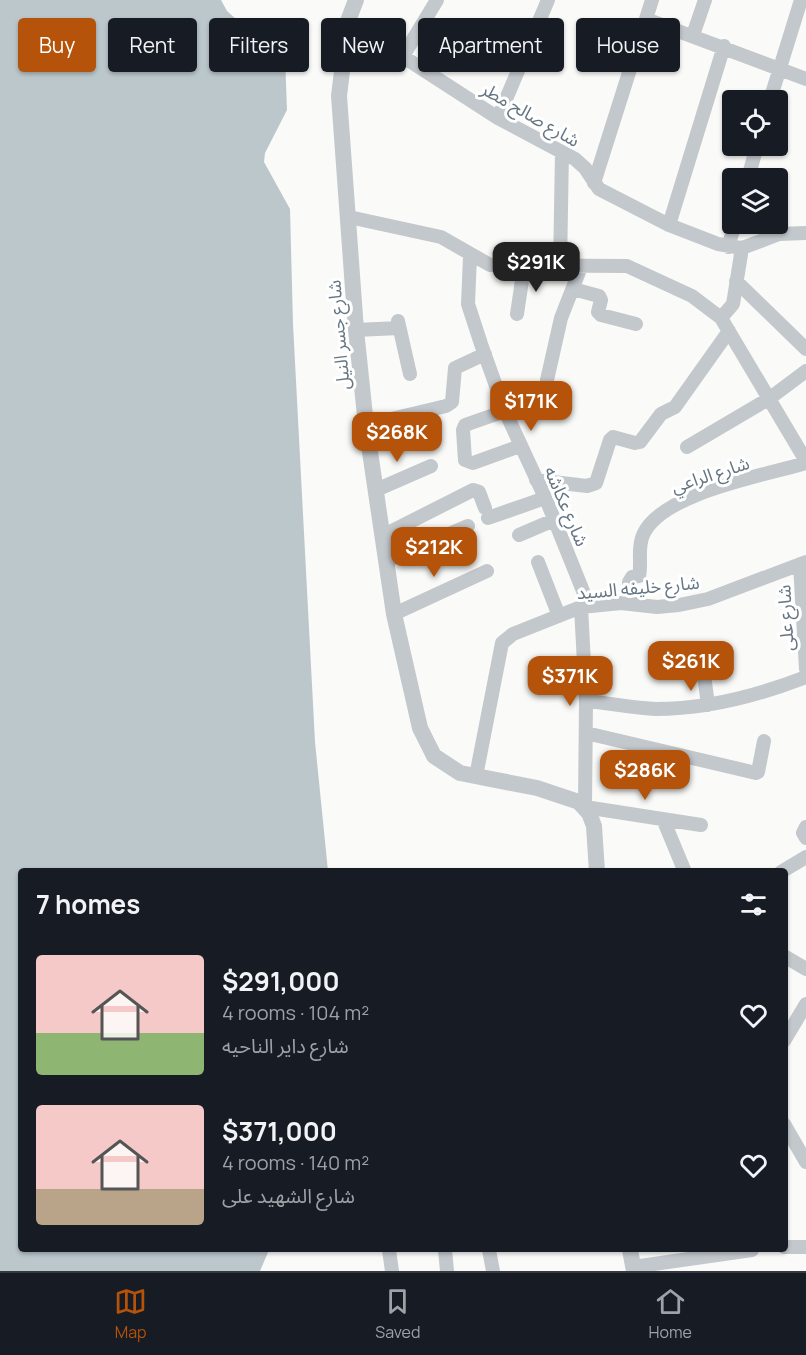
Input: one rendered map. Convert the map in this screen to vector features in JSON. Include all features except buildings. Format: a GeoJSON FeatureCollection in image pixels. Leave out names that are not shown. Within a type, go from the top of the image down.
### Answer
{"type":"FeatureCollection","features":[{"type":"Feature","properties":{"kind":"street","name":"شارع جسر النيل"},"geometry":{"type":"LineString","coordinates":[[349,18],[356,0]]}},
{"type":"Feature","properties":{"kind":"street"},"geometry":{"type":"LineString","coordinates":[[406,51],[436,0]]}},
{"type":"Feature","properties":{"kind":"street"},"geometry":{"type":"LineString","coordinates":[[498,117],[548,0]]}},
{"type":"Feature","properties":{"kind":"street"},"geometry":{"type":"LineString","coordinates":[[646,18],[652,0]]}},
{"type":"Feature","properties":{"kind":"street"},"geometry":{"type":"LineString","coordinates":[[693,35],[705,0]]}},
{"type":"Feature","properties":{"kind":"street"},"geometry":{"type":"LineString","coordinates":[[773,90],[801,0]]}},
{"type":"Feature","properties":{"kind":"street"},"geometry":{"type":"LineString","coordinates":[[680,31],[806,79]]}},
{"type":"Feature","properties":{"kind":"street"},"geometry":{"type":"LineString","coordinates":[[669,225],[724,46]]}},
{"type":"Feature","properties":{"kind":"street","name":"شارع صالح مطر"},"geometry":{"type":"LineString","coordinates":[[406,58],[498,117],[581,164],[594,183],[604,192],[669,225],[735,248]]}},
{"type":"Feature","properties":{"kind":"street","name":"شارع جسر النيل"},"geometry":{"type":"LineString","coordinates":[[342,72],[339,96],[356,330],[366,425],[394,614],[425,743],[446,766],[476,776],[556,793],[573,799],[585,807]]}},
{"type":"Feature","properties":{"kind":"street"},"geometry":{"type":"LineString","coordinates":[[594,183],[629,72]]}},
{"type":"Feature","properties":{"kind":"street"},"geometry":{"type":"LineString","coordinates":[[560,267],[562,152]]}},
{"type":"Feature","properties":{"kind":"street"},"geometry":{"type":"LineString","coordinates":[[349,217],[441,237],[470,256],[490,265],[633,267],[692,297],[721,318],[806,462]]}},
{"type":"Feature","properties":{"kind":"street"},"geometry":{"type":"LineString","coordinates":[[735,248],[779,234],[806,233]]}},
{"type":"Feature","properties":{"kind":"street"},"geometry":{"type":"LineString","coordinates":[[721,318],[733,304],[736,281],[735,234]]}},
{"type":"Feature","properties":{"kind":"street","name":"شارع عكاشه"},"geometry":{"type":"LineString","coordinates":[[470,256],[468,304],[485,354],[502,385],[505,411],[554,520],[585,607],[585,807]]}},
{"type":"Feature","properties":{"kind":"street"},"geometry":{"type":"LineString","coordinates":[[517,314],[524,267]]}},
{"type":"Feature","properties":{"kind":"street"},"geometry":{"type":"LineString","coordinates":[[547,380],[561,318],[581,267]]}},
{"type":"Feature","properties":{"kind":"street"},"geometry":{"type":"LineString","coordinates":[[736,281],[806,349]]}},
{"type":"Feature","properties":{"kind":"street"},"geometry":{"type":"LineString","coordinates":[[573,288],[599,296],[602,300],[598,312],[602,315],[636,324]]}},
{"type":"Feature","properties":{"kind":"street"},"geometry":{"type":"LineString","coordinates":[[356,330],[399,324],[410,374]]}},
{"type":"Feature","properties":{"kind":"street"},"geometry":{"type":"LineString","coordinates":[[536,480],[587,486],[596,483],[610,440],[614,437],[635,443],[640,442],[661,414],[675,407],[729,331]]}},
{"type":"Feature","properties":{"kind":"street"},"geometry":{"type":"LineString","coordinates":[[366,425],[446,406],[452,402],[455,368],[485,354]]}},
{"type":"Feature","properties":{"kind":"street"},"geometry":{"type":"LineString","coordinates":[[687,447],[770,398],[806,371]]}},
{"type":"Feature","properties":{"kind":"street"},"geometry":{"type":"LineString","coordinates":[[505,411],[465,425],[463,430],[465,460],[473,463],[520,446]]}},
{"type":"Feature","properties":{"kind":"street","name":"شارع الراعي"},"geometry":{"type":"LineString","coordinates":[[631,604],[629,582],[632,577],[639,576],[638,550],[642,537],[656,516],[691,496],[806,462]]}},
{"type":"Feature","properties":{"kind":"street"},"geometry":{"type":"LineString","coordinates":[[376,490],[430,466]]}},
{"type":"Feature","properties":{"kind":"street"},"geometry":{"type":"LineString","coordinates":[[382,536],[473,490],[479,492],[487,513],[545,498]]}},
{"type":"Feature","properties":{"kind":"street"},"geometry":{"type":"LineString","coordinates":[[519,535],[554,520]]}},
{"type":"Feature","properties":{"kind":"street"},"geometry":{"type":"LineString","coordinates":[[386,561],[468,526]]}},
{"type":"Feature","properties":{"kind":"street"},"geometry":{"type":"LineString","coordinates":[[538,562],[559,616]]}},
{"type":"Feature","properties":{"kind":"street","name":"شارع خليفه السيد"},"geometry":{"type":"LineString","coordinates":[[476,776],[502,643],[513,634],[585,607],[631,604],[657,607],[708,599],[803,563]]}},
{"type":"Feature","properties":{"kind":"street","name":"شارع على"},"geometry":{"type":"LineString","coordinates":[[803,563],[806,669]]}},
{"type":"Feature","properties":{"kind":"street"},"geometry":{"type":"LineString","coordinates":[[394,614],[487,571]]}},
{"type":"Feature","properties":{"kind":"street"},"geometry":{"type":"LineString","coordinates":[[704,675],[708,705]]}},
{"type":"Feature","properties":{"kind":"street"},"geometry":{"type":"LineString","coordinates":[[586,700],[653,709],[708,705],[762,694],[806,677]]}},
{"type":"Feature","properties":{"kind":"street"},"geometry":{"type":"LineString","coordinates":[[586,733],[756,773],[764,741]]}},
{"type":"Feature","properties":{"kind":"street"},"geometry":{"type":"LineString","coordinates":[[585,807],[701,825]]}},
{"type":"Feature","properties":{"kind":"street"},"geometry":{"type":"LineString","coordinates":[[585,807],[594,826],[597,868]]}},
{"type":"Feature","properties":{"kind":"street"},"geometry":{"type":"LineString","coordinates":[[663,819],[683,868]]}},
{"type":"Feature","properties":{"kind":"street"},"geometry":{"type":"LineString","coordinates":[[806,827],[803,833],[806,838]]}},
{"type":"Feature","properties":{"kind":"street"},"geometry":{"type":"LineString","coordinates":[[788,868],[806,857]]}},
{"type":"Feature","properties":{"kind":"street"},"geometry":{"type":"LineString","coordinates":[[788,958],[806,969]]}},
{"type":"Feature","properties":{"kind":"street"},"geometry":{"type":"LineString","coordinates":[[788,1034],[806,1004]]}},
{"type":"Feature","properties":{"kind":"street"},"geometry":{"type":"LineString","coordinates":[[788,1131],[806,1162]]}},
{"type":"Feature","properties":{"kind":"street"},"geometry":{"type":"LineString","coordinates":[[788,1247],[806,1247]]}},
{"type":"Feature","properties":{"kind":"street"},"geometry":{"type":"LineString","coordinates":[[389,1252],[392,1271]]}},
{"type":"Feature","properties":{"kind":"street"},"geometry":{"type":"LineString","coordinates":[[445,1252],[447,1271]]}},
{"type":"Feature","properties":{"kind":"street"},"geometry":{"type":"LineString","coordinates":[[489,1252],[493,1271]]}},
{"type":"Feature","properties":{"kind":"street"},"geometry":{"type":"LineString","coordinates":[[630,1252],[634,1269],[740,1252]]}},
{"type":"Feature","properties":{"kind":"shaded area"},"geometry":{"type":"Polygon","coordinates":[[[0,0],[221,0],[227,11],[235,18],[209,18],[209,72],[286,72],[287,110],[265,153],[264,162],[290,209],[293,324],[315,742],[328,868],[18,868],[18,1252],[268,1252],[260,1271],[0,1271],[0,0]]]}}]}
